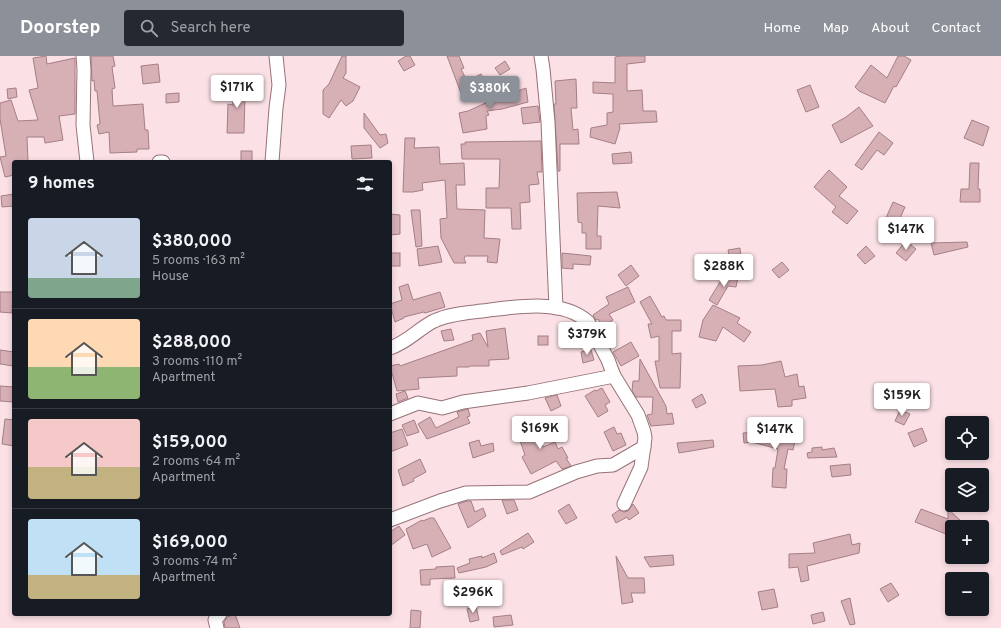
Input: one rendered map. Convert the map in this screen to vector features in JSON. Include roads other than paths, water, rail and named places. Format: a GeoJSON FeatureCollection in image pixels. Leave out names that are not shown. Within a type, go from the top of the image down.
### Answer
{"type":"FeatureCollection","features":[{"type":"Feature","properties":{"kind":"street"},"geometry":{"type":"LineString","coordinates":[[83,56],[83,125],[87,160]]}},
{"type":"Feature","properties":{"kind":"street"},"geometry":{"type":"LineString","coordinates":[[272,160],[279,85],[276,56]]}},
{"type":"Feature","properties":{"kind":"street"},"geometry":{"type":"LineString","coordinates":[[541,56],[548,122],[556,308]]}},
{"type":"Feature","properties":{"kind":"street"},"geometry":{"type":"LineString","coordinates":[[392,347],[413,337],[435,321],[456,314],[532,305],[556,308],[573,312],[584,317],[608,360],[614,376],[642,426],[645,438],[641,467],[624,504]]}},
{"type":"Feature","properties":{"kind":"street"},"geometry":{"type":"LineString","coordinates":[[392,413],[418,403],[442,408],[463,402],[528,393],[614,376]]}},
{"type":"Feature","properties":{"kind":"street"},"geometry":{"type":"LineString","coordinates":[[392,519],[466,493],[529,492],[576,472],[597,466],[613,465],[644,447]]}},
{"type":"Feature","properties":{"kind":"street"},"geometry":{"type":"LineString","coordinates":[[217,628],[216,620],[219,616]]}}]}
